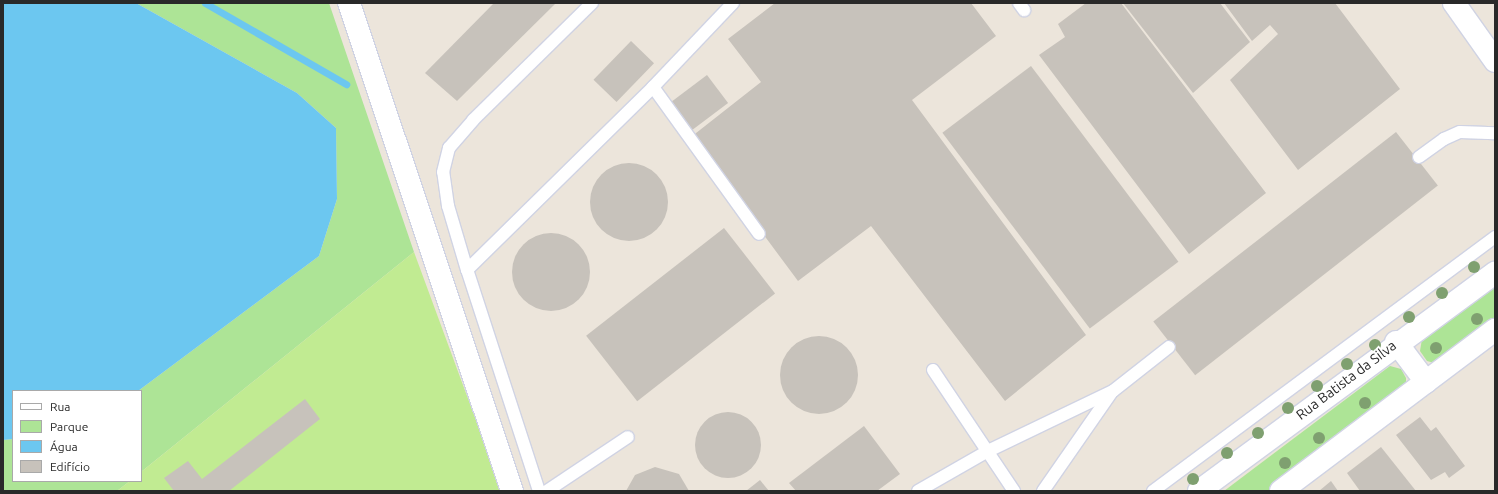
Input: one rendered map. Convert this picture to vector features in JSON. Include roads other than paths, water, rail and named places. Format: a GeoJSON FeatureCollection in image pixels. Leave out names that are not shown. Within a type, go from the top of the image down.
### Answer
{"type":"FeatureCollection","features":[{"type":"Feature","properties":{"kind":"street"},"geometry":{"type":"LineString","coordinates":[[349,3],[512,491]]}},
{"type":"Feature","properties":{"kind":"street"},"geometry":{"type":"LineString","coordinates":[[1454,3],[1495,61]]}},
{"type":"Feature","properties":{"kind":"street","name":"Rua Batista da Silva"},"geometry":{"type":"LineString","coordinates":[[1199,491],[1396,342],[1495,273]]}},
{"type":"Feature","properties":{"kind":"street"},"geometry":{"type":"LineString","coordinates":[[1281,491],[1495,330]]}},
{"type":"Feature","properties":{"kind":"street"},"geometry":{"type":"LineString","coordinates":[[1396,342],[1426,382]]}},
{"type":"Feature","properties":{"kind":"lane"},"geometry":{"type":"LineString","coordinates":[[539,491],[467,270],[448,206],[443,172],[449,148],[473,120],[592,3]]}},
{"type":"Feature","properties":{"kind":"lane"},"geometry":{"type":"LineString","coordinates":[[467,270],[653,87],[733,3]]}},
{"type":"Feature","properties":{"kind":"lane"},"geometry":{"type":"LineString","coordinates":[[653,87],[759,234]]}},
{"type":"Feature","properties":{"kind":"lane"},"geometry":{"type":"LineString","coordinates":[[1420,157],[1444,139],[1460,132],[1495,133]]}},
{"type":"Feature","properties":{"kind":"lane"},"geometry":{"type":"LineString","coordinates":[[1153,491],[1495,237]]}},
{"type":"Feature","properties":{"kind":"lane"},"geometry":{"type":"LineString","coordinates":[[918,491],[986,452],[1113,391],[1169,347]]}},
{"type":"Feature","properties":{"kind":"lane"},"geometry":{"type":"LineString","coordinates":[[933,370],[986,452],[1014,491]]}},
{"type":"Feature","properties":{"kind":"lane"},"geometry":{"type":"LineString","coordinates":[[1043,491],[1113,391]]}},
{"type":"Feature","properties":{"kind":"lane"},"geometry":{"type":"LineString","coordinates":[[547,491],[628,437]]}},
{"type":"Feature","properties":{"kind":"water"},"geometry":{"type":"Polygon","coordinates":[[[3,3],[136,3],[297,93],[336,128],[337,199],[319,256],[139,390],[12,390],[12,439],[3,440],[3,3]]]}},
{"type":"Feature","properties":{"kind":"waterway"},"geometry":{"type":"LineString","coordinates":[[205,3],[346,84]]}}]}
